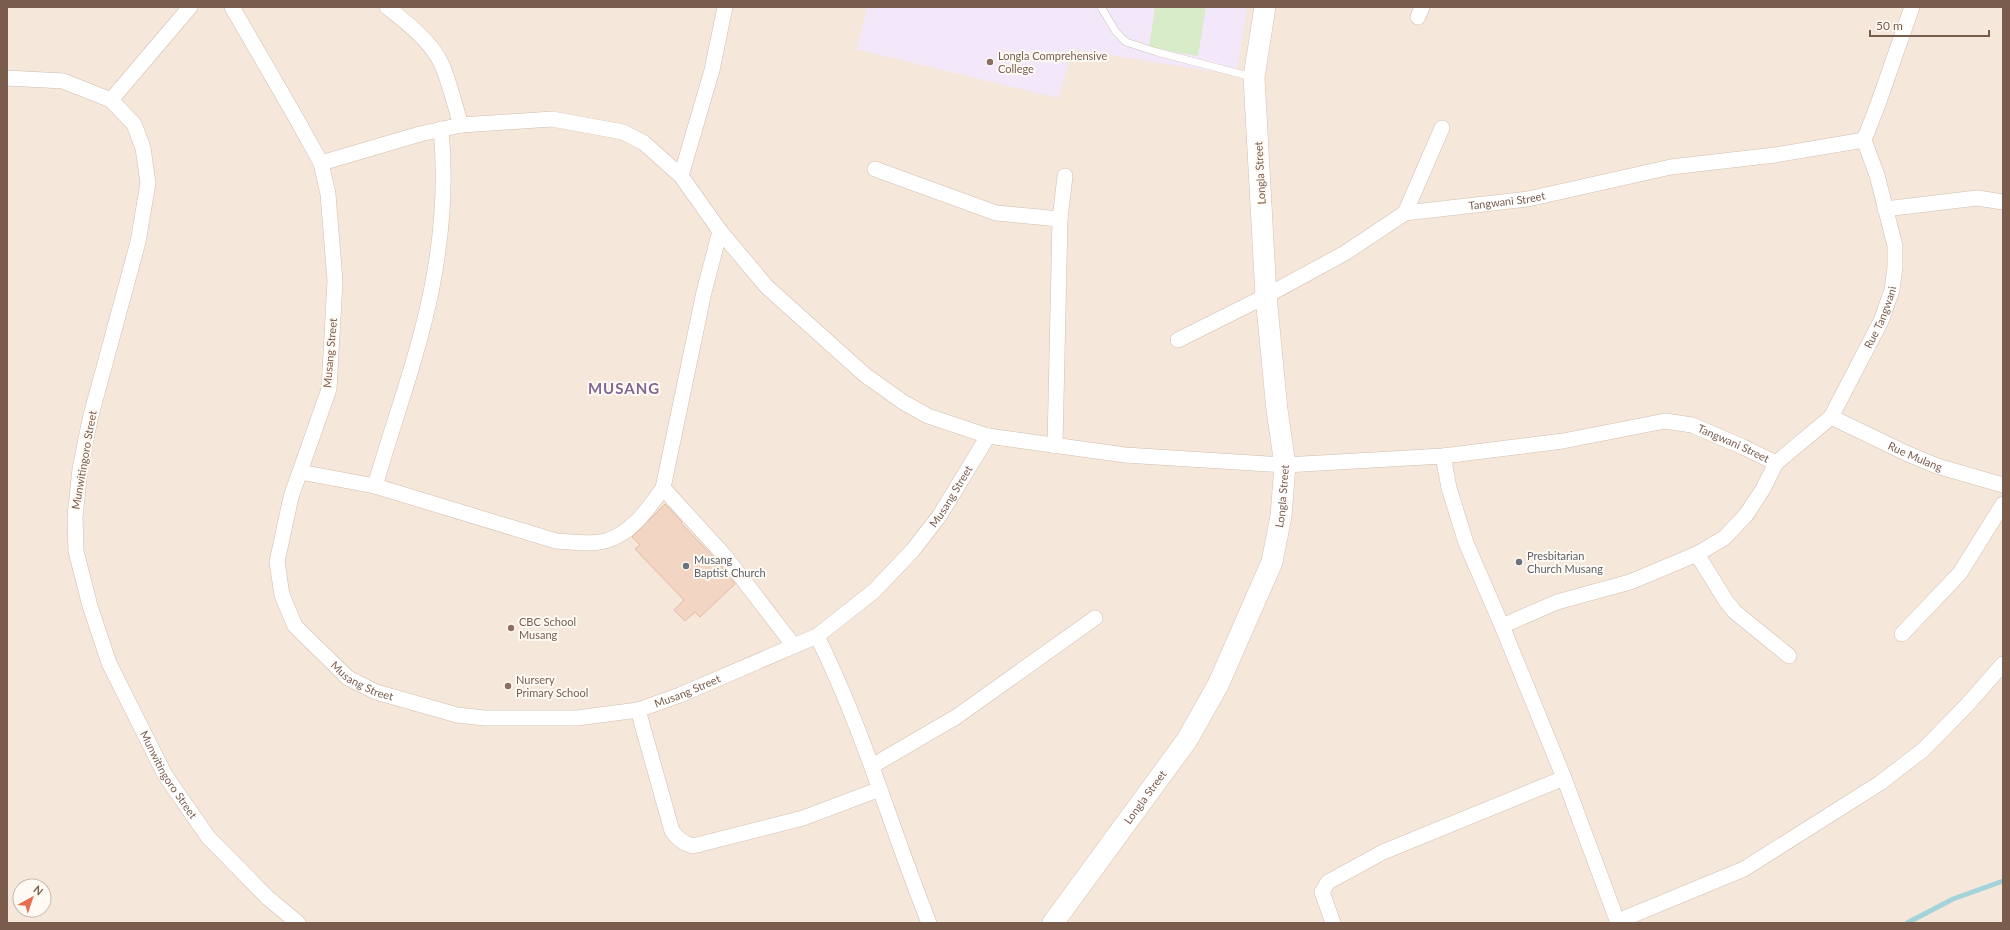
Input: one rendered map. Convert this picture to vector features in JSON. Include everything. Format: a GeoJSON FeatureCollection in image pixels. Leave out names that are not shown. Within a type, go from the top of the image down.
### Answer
{"type":"FeatureCollection","features":[{"type":"Feature","properties":{"kind":"main road","name":"Longla Street"},"geometry":{"type":"LineString","coordinates":[[1054,923],[1187,740],[1218,685],[1272,562],[1281,516],[1285,465],[1277,410],[1266,296],[1254,77],[1266,7]]}},
{"type":"Feature","properties":{"kind":"street"},"geometry":{"type":"LineString","coordinates":[[111,100],[190,7]]}},
{"type":"Feature","properties":{"kind":"street","name":"Musang Street"},"geometry":{"type":"LineString","coordinates":[[232,7],[321,163],[328,194],[336,281],[331,369],[328,389],[291,497],[277,562],[282,595],[294,626],[348,678],[376,692],[457,715],[485,718],[577,718],[638,710],[680,695],[817,636],[874,591],[913,550],[940,515],[988,436]]}},
{"type":"Feature","properties":{"kind":"street"},"geometry":{"type":"LineString","coordinates":[[387,7],[407,22],[426,41],[442,64],[461,125]]}},
{"type":"Feature","properties":{"kind":"street"},"geometry":{"type":"LineString","coordinates":[[681,176],[712,70],[726,7]]}},
{"type":"Feature","properties":{"kind":"street"},"geometry":{"type":"LineString","coordinates":[[1864,140],[1878,107],[1912,7]]}},
{"type":"Feature","properties":{"kind":"street","name":"Munwitingoro Street"},"geometry":{"type":"LineString","coordinates":[[7,78],[63,81],[111,100],[134,124],[143,148],[148,183],[138,242],[105,361],[84,448],[75,518],[76,551],[90,606],[110,663],[165,775],[208,837],[268,898],[298,923]]}},
{"type":"Feature","properties":{"kind":"street","name":"Tangwani Street"},"geometry":{"type":"LineString","coordinates":[[321,163],[383,144],[461,125],[552,119],[623,132],[644,143],[681,176],[720,231],[767,287],[865,374],[903,402],[928,416],[988,436],[1125,455],[1285,465],[1443,456],[1562,441],[1665,421],[1692,425],[1776,463],[1831,417]]}},
{"type":"Feature","properties":{"kind":"street"},"geometry":{"type":"LineString","coordinates":[[1405,213],[1442,128]]}},
{"type":"Feature","properties":{"kind":"street"},"geometry":{"type":"LineString","coordinates":[[375,486],[419,338],[432,286],[440,219],[444,166],[441,129]]}},
{"type":"Feature","properties":{"kind":"street","name":"Tangwani Street"},"geometry":{"type":"LineString","coordinates":[[1178,340],[1266,296],[1345,252],[1405,213],[1528,199],[1671,167],[1775,155],[1864,140]]}},
{"type":"Feature","properties":{"kind":"street","name":"Rue Tangwani"},"geometry":{"type":"LineString","coordinates":[[1831,417],[1847,389],[1881,321],[1892,290],[1895,267],[1895,246],[1877,175],[1864,140]]}},
{"type":"Feature","properties":{"kind":"street"},"geometry":{"type":"LineString","coordinates":[[875,169],[996,213],[1060,219]]}},
{"type":"Feature","properties":{"kind":"street"},"geometry":{"type":"LineString","coordinates":[[1055,446],[1060,219],[1064,176]]}},
{"type":"Feature","properties":{"kind":"street"},"geometry":{"type":"LineString","coordinates":[[1885,209],[1977,198],[2003,202]]}},
{"type":"Feature","properties":{"kind":"street"},"geometry":{"type":"LineString","coordinates":[[300,472],[375,486],[556,541],[580,543],[605,541],[623,534],[651,505],[663,488],[704,292],[720,231]]}},
{"type":"Feature","properties":{"kind":"street","name":"Rue Mulang"},"geometry":{"type":"LineString","coordinates":[[1831,417],[1908,454],[1937,466],[2003,485]]}},
{"type":"Feature","properties":{"kind":"street"},"geometry":{"type":"LineString","coordinates":[[1443,456],[1449,488],[1466,543],[1502,626],[1564,778],[1618,922],[1744,869],[1880,783],[1923,750],[1967,705],[2003,664]]}},
{"type":"Feature","properties":{"kind":"street"},"geometry":{"type":"LineString","coordinates":[[1502,626],[1556,602],[1630,582],[1697,554],[1724,538],[1746,515],[1763,489],[1776,463]]}},
{"type":"Feature","properties":{"kind":"street"},"geometry":{"type":"LineString","coordinates":[[663,488],[725,556],[794,646]]}},
{"type":"Feature","properties":{"kind":"street"},"geometry":{"type":"LineString","coordinates":[[1902,634],[1960,573],[2003,504]]}},
{"type":"Feature","properties":{"kind":"street"},"geometry":{"type":"LineString","coordinates":[[1697,554],[1726,601],[1735,612],[1789,656]]}},
{"type":"Feature","properties":{"kind":"street"},"geometry":{"type":"LineString","coordinates":[[872,766],[956,717],[1096,618]]}},
{"type":"Feature","properties":{"kind":"street"},"geometry":{"type":"LineString","coordinates":[[817,636],[833,668],[872,766],[929,923]]}},
{"type":"Feature","properties":{"kind":"street"},"geometry":{"type":"LineString","coordinates":[[638,710],[672,831],[679,840],[692,846],[803,818],[880,789]]}},
{"type":"Feature","properties":{"kind":"street"},"geometry":{"type":"LineString","coordinates":[[1333,923],[1322,892],[1328,882],[1383,852],[1564,778]]}},
{"type":"Feature","properties":{"kind":"lane"},"geometry":{"type":"LineString","coordinates":[[1101,7],[1116,32],[1126,42],[1157,52],[1254,77]]}},
{"type":"Feature","properties":{"kind":"shaded area"},"geometry":{"type":"Polygon","coordinates":[[[7,7],[2003,7],[2003,923],[7,923],[7,7]]]}},
{"type":"Feature","properties":{"kind":"shaded area","name":"Longla Comprehensive College"},"geometry":{"type":"Polygon","coordinates":[[[863,7],[1247,7],[1236,75],[1073,49],[1058,98],[856,49],[867,9],[863,7]]]}},
{"type":"Feature","properties":{"kind":"green space"},"geometry":{"type":"Polygon","coordinates":[[[1155,7],[1206,7],[1198,56],[1149,48],[1155,7]]]}},
{"type":"Feature","properties":{"kind":"building","name":"Musang Baptist Church"},"geometry":{"type":"Polygon","coordinates":[[[665,504],[719,563],[735,584],[700,617],[695,612],[685,621],[674,610],[684,600],[635,549],[640,545],[632,537],[665,504]]]}},
{"type":"Feature","properties":{"kind":"waterway"},"geometry":{"type":"LineString","coordinates":[[1907,923],[1953,899],[2003,881]]}},
{"type":"Feature","properties":{"kind":"place","name":"Longla Comprehensive College"},"geometry":{"type":"Point","coordinates":[990,62]}},
{"type":"Feature","properties":{"kind":"place","name":"Presbitarian Church Musang"},"geometry":{"type":"Point","coordinates":[1519,562]}},
{"type":"Feature","properties":{"kind":"place","name":"Musang Baptist Church"},"geometry":{"type":"Point","coordinates":[686,566]}},
{"type":"Feature","properties":{"kind":"place","name":"CBC School Musang"},"geometry":{"type":"Point","coordinates":[511,628]}},
{"type":"Feature","properties":{"kind":"place","name":"Nursery Primary School"},"geometry":{"type":"Point","coordinates":[508,686]}},
{"type":"Feature","properties":{"kind":"district","name":"MUSANG"},"geometry":{"type":"Point","coordinates":[624,389]}}]}
